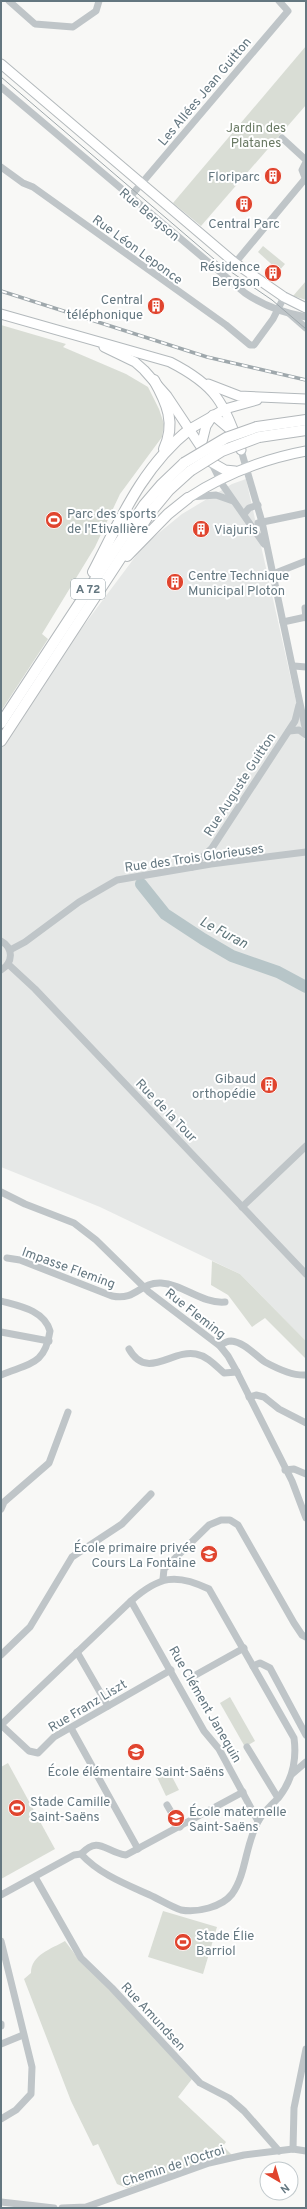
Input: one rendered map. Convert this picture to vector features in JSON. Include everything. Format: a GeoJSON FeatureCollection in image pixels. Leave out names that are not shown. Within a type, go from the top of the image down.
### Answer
{"type":"FeatureCollection","features":[{"type":"Feature","properties":{"kind":"highway"},"geometry":{"type":"LineString","coordinates":[[87,590],[90,577],[133,496],[163,452],[169,437],[171,423],[167,405],[154,380]]}},
{"type":"Feature","properties":{"kind":"highway","name":"A 72"},"geometry":{"type":"LineString","coordinates":[[1,723],[144,505],[162,484],[187,467],[216,442],[306,420]]}},
{"type":"Feature","properties":{"kind":"highway"},"geometry":{"type":"LineString","coordinates":[[163,452],[190,429]]}},
{"type":"Feature","properties":{"kind":"highway","name":"A 72"},"geometry":{"type":"LineString","coordinates":[[258,432],[306,430]]}},
{"type":"Feature","properties":{"kind":"highway","name":"A 72"},"geometry":{"type":"LineString","coordinates":[[1,741],[118,561],[160,500],[187,467]]}},
{"type":"Feature","properties":{"kind":"highway"},"geometry":{"type":"LineString","coordinates":[[118,561],[127,556],[168,514],[188,498]]}},
{"type":"Feature","properties":{"kind":"main road","name":"Rue Bergson"},"geometry":{"type":"LineString","coordinates":[[1,64],[234,263],[284,297],[306,308]]}},
{"type":"Feature","properties":{"kind":"main road"},"geometry":{"type":"LineString","coordinates":[[1,314],[170,362],[206,384],[232,395],[306,399]]}},
{"type":"Feature","properties":{"kind":"main road"},"geometry":{"type":"LineString","coordinates":[[77,336],[135,362],[154,380],[190,429],[211,462],[225,470],[235,471]]}},
{"type":"Feature","properties":{"kind":"main road"},"geometry":{"type":"LineString","coordinates":[[206,384],[225,409],[241,450]]}},
{"type":"Feature","properties":{"kind":"main road"},"geometry":{"type":"LineString","coordinates":[[190,429],[225,409],[272,398]]}},
{"type":"Feature","properties":{"kind":"main road"},"geometry":{"type":"LineString","coordinates":[[213,415],[235,433]]}},
{"type":"Feature","properties":{"kind":"main road"},"geometry":{"type":"LineString","coordinates":[[201,446],[206,426],[213,415]]}},
{"type":"Feature","properties":{"kind":"main road"},"geometry":{"type":"LineString","coordinates":[[188,498],[235,471],[306,451]]}},
{"type":"Feature","properties":{"kind":"street"},"geometry":{"type":"LineString","coordinates":[[9,1],[35,24],[73,27],[96,11],[99,1]]}},
{"type":"Feature","properties":{"kind":"street","name":"Les Allées Jean Guitton"},"geometry":{"type":"LineString","coordinates":[[130,197],[288,11],[279,1]]}},
{"type":"Feature","properties":{"kind":"street","name":"Rue Bergson"},"geometry":{"type":"LineString","coordinates":[[1,87],[244,293],[278,310],[290,314],[306,328]]}},
{"type":"Feature","properties":{"kind":"street"},"geometry":{"type":"LineString","coordinates":[[234,263],[305,180],[302,170],[306,161],[282,138]]}},
{"type":"Feature","properties":{"kind":"street","name":"Rue Léon Leponce"},"geometry":{"type":"LineString","coordinates":[[1,166],[23,183],[33,187],[220,321],[250,346],[254,345],[278,310],[284,297]]}},
{"type":"Feature","properties":{"kind":"street"},"geometry":{"type":"LineString","coordinates":[[290,314],[306,317]]}},
{"type":"Feature","properties":{"kind":"street"},"geometry":{"type":"LineString","coordinates":[[241,450],[262,522],[294,666],[305,728]]}},
{"type":"Feature","properties":{"kind":"street"},"geometry":{"type":"LineString","coordinates":[[211,462],[219,479],[233,501],[252,524],[267,549]]}},
{"type":"Feature","properties":{"kind":"street"},"geometry":{"type":"LineString","coordinates":[[188,498],[216,495],[233,501]]}},
{"type":"Feature","properties":{"kind":"street"},"geometry":{"type":"LineString","coordinates":[[244,514],[249,508],[258,505]]}},
{"type":"Feature","properties":{"kind":"street"},"geometry":{"type":"LineString","coordinates":[[252,524],[306,513]]}},
{"type":"Feature","properties":{"kind":"street"},"geometry":{"type":"LineString","coordinates":[[273,574],[306,561]]}},
{"type":"Feature","properties":{"kind":"street"},"geometry":{"type":"LineString","coordinates":[[283,622],[306,617],[305,608]]}},
{"type":"Feature","properties":{"kind":"street"},"geometry":{"type":"LineString","coordinates":[[294,666],[306,667]]}},
{"type":"Feature","properties":{"kind":"street","name":"Rue Auguste Guitton"},"geometry":{"type":"LineString","coordinates":[[192,867],[212,848],[289,731],[295,721],[300,698]]}},
{"type":"Feature","properties":{"kind":"street","name":"Rue Auguste Guitton"},"geometry":{"type":"LineString","coordinates":[[289,731],[299,730],[306,735]]}},
{"type":"Feature","properties":{"kind":"street"},"geometry":{"type":"LineString","coordinates":[[212,848],[213,856],[218,863]]}},
{"type":"Feature","properties":{"kind":"street","name":"Rue des Trois Glorieuses"},"geometry":{"type":"LineString","coordinates":[[10,950],[25,942],[79,902],[104,886],[126,878],[218,863],[257,860],[306,852]]}},
{"type":"Feature","properties":{"kind":"street"},"geometry":{"type":"LineString","coordinates":[[1,941],[10,950],[11,955],[8,964],[1,970]]}},
{"type":"Feature","properties":{"kind":"street","name":"Rue de la Tour"},"geometry":{"type":"LineString","coordinates":[[8,964],[35,990],[306,1274]]}},
{"type":"Feature","properties":{"kind":"street"},"geometry":{"type":"LineString","coordinates":[[242,1207],[306,1146]]}},
{"type":"Feature","properties":{"kind":"street","name":"Rue Fleming"},"geometry":{"type":"LineString","coordinates":[[1,1192],[25,1204],[74,1223],[96,1240],[144,1287],[172,1311],[220,1346],[237,1372],[250,1397],[306,1518]]}},
{"type":"Feature","properties":{"kind":"street","name":"Impasse Fleming"},"geometry":{"type":"LineString","coordinates":[[7,1258],[20,1260],[112,1296],[130,1297],[144,1287]]}},
{"type":"Feature","properties":{"kind":"street"},"geometry":{"type":"LineString","coordinates":[[144,1287],[160,1283],[215,1303],[225,1302]]}},
{"type":"Feature","properties":{"kind":"street"},"geometry":{"type":"LineString","coordinates":[[1,1301],[37,1313],[44,1319],[50,1330],[44,1355],[37,1360],[1,1375]]}},
{"type":"Feature","properties":{"kind":"street"},"geometry":{"type":"LineString","coordinates":[[1,1332],[48,1341]]}},
{"type":"Feature","properties":{"kind":"street"},"geometry":{"type":"LineString","coordinates":[[220,1346],[225,1342],[231,1341],[241,1344],[267,1363],[299,1376],[306,1375]]}},
{"type":"Feature","properties":{"kind":"street"},"geometry":{"type":"LineString","coordinates":[[129,1349],[134,1358],[141,1362],[154,1363],[167,1361],[184,1353],[196,1354],[209,1359],[224,1373],[237,1372]]}},
{"type":"Feature","properties":{"kind":"street"},"geometry":{"type":"LineString","coordinates":[[250,1397],[264,1397],[279,1409],[306,1423]]}},
{"type":"Feature","properties":{"kind":"street"},"geometry":{"type":"LineString","coordinates":[[1,1509],[4,1502],[49,1463],[68,1412]]}},
{"type":"Feature","properties":{"kind":"street"},"geometry":{"type":"LineString","coordinates":[[285,1470],[294,1469],[306,1474]]}},
{"type":"Feature","properties":{"kind":"street"},"geometry":{"type":"LineString","coordinates":[[1,1655],[30,1627],[72,1557],[122,1524],[151,1494]]}},
{"type":"Feature","properties":{"kind":"street"},"geometry":{"type":"LineString","coordinates":[[163,1579],[164,1568],[209,1525],[220,1520],[230,1520],[238,1525],[294,1622],[302,1635],[306,1637]]}},
{"type":"Feature","properties":{"kind":"street"},"geometry":{"type":"LineString","coordinates":[[1,1725],[131,1601],[151,1585],[163,1579],[191,1580],[209,1588],[294,1738],[296,1754],[292,1774],[278,1798],[258,1821],[247,1847],[240,1879],[231,1895],[216,1906],[199,1910],[182,1910],[109,1876],[91,1865],[81,1854]]}},
{"type":"Feature","properties":{"kind":"street","name":"Rue Clément Janequin"},"geometry":{"type":"LineString","coordinates":[[131,1601],[204,1731],[219,1749],[258,1821]]}},
{"type":"Feature","properties":{"kind":"street"},"geometry":{"type":"LineString","coordinates":[[192,1677],[244,1648]]}},
{"type":"Feature","properties":{"kind":"street"},"geometry":{"type":"LineString","coordinates":[[77,1652],[108,1706]]}},
{"type":"Feature","properties":{"kind":"street"},"geometry":{"type":"LineString","coordinates":[[253,1666],[260,1663],[270,1668],[306,1735]]}},
{"type":"Feature","properties":{"kind":"street","name":"Rue Franz Liszt"},"geometry":{"type":"LineString","coordinates":[[1,1725],[29,1751],[38,1753],[54,1737],[171,1670]]}},
{"type":"Feature","properties":{"kind":"street"},"geometry":{"type":"LineString","coordinates":[[71,1728],[138,1849]]}},
{"type":"Feature","properties":{"kind":"street"},"geometry":{"type":"LineString","coordinates":[[247,1747],[278,1798]]}},
{"type":"Feature","properties":{"kind":"street"},"geometry":{"type":"LineString","coordinates":[[292,1774],[306,1762]]}},
{"type":"Feature","properties":{"kind":"street"},"geometry":{"type":"LineString","coordinates":[[1,1895],[74,1855],[81,1854],[89,1846],[98,1844],[119,1854],[126,1855],[243,1792]]}},
{"type":"Feature","properties":{"kind":"street"},"geometry":{"type":"LineString","coordinates":[[167,1804],[180,1827]]}},
{"type":"Feature","properties":{"kind":"street","name":"Rue Amundsen"},"geometry":{"type":"LineString","coordinates":[[35,1877],[81,1958],[112,1988],[200,2083],[229,2098],[244,2111],[279,2151]]}},
{"type":"Feature","properties":{"kind":"street"},"geometry":{"type":"LineString","coordinates":[[1,1941],[4,1964],[32,2067],[31,2094],[16,2110],[1,2119]]}},
{"type":"Feature","properties":{"kind":"street"},"geometry":{"type":"LineString","coordinates":[[1,2044],[23,2035]]}},
{"type":"Feature","properties":{"kind":"street"},"geometry":{"type":"LineString","coordinates":[[293,2149],[294,2108],[306,2049]]}},
{"type":"Feature","properties":{"kind":"street","name":"Chemin de l'Octroi"},"geometry":{"type":"LineString","coordinates":[[62,2208],[86,2207],[209,2163],[244,2155],[293,2149],[306,2151]]}},
{"type":"Feature","properties":{"kind":"street"},"geometry":{"type":"LineString","coordinates":[[1,2202],[54,2208]]}},
{"type":"Feature","properties":{"kind":"shaded area"},"geometry":{"type":"Polygon","coordinates":[[[246,479],[306,746],[306,1341],[240,1274],[100,1207],[1,1167],[1,736],[144,545],[182,514],[232,484],[246,479]]]}},
{"type":"Feature","properties":{"kind":"green space","name":"Jardin des Platanes"},"geometry":{"type":"Polygon","coordinates":[[[306,46],[306,105],[201,226],[173,203],[306,46]]]}},
{"type":"Feature","properties":{"kind":"green space"},"geometry":{"type":"Polygon","coordinates":[[[263,246],[285,264],[279,271],[258,252],[263,246]]]}},
{"type":"Feature","properties":{"kind":"green space"},"geometry":{"type":"Polygon","coordinates":[[[306,281],[306,300],[293,296],[306,281]]]}},
{"type":"Feature","properties":{"kind":"green space","name":"Parc des sports de l'Etivallière"},"geometry":{"type":"Polygon","coordinates":[[[1,325],[66,344],[63,347],[126,374],[148,387],[159,409],[164,424],[162,437],[120,494],[95,547],[42,634],[48,639],[1,711],[1,325]]]}},
{"type":"Feature","properties":{"kind":"green space"},"geometry":{"type":"Polygon","coordinates":[[[212,1261],[240,1274],[306,1341],[306,1359],[265,1318],[252,1327],[228,1295],[211,1285],[212,1261]]]}},
{"type":"Feature","properties":{"kind":"green space"},"geometry":{"type":"Polygon","coordinates":[[[230,1697],[255,1741],[245,1747],[220,1703],[230,1697]]]}},
{"type":"Feature","properties":{"kind":"green space","name":"Stade Camille Saint-Saëns"},"geometry":{"type":"Polygon","coordinates":[[[8,1763],[55,1849],[1,1879],[1,1767],[8,1763]]]}},
{"type":"Feature","properties":{"kind":"green space"},"geometry":{"type":"Polygon","coordinates":[[[168,1769],[179,1790],[166,1796],[156,1775],[168,1769]]]}},
{"type":"Feature","properties":{"kind":"green space","name":"Stade Élie Barriol"},"geometry":{"type":"Polygon","coordinates":[[[163,1911],[217,1927],[203,1974],[148,1957],[163,1911]]]}},
{"type":"Feature","properties":{"kind":"green space"},"geometry":{"type":"Polygon","coordinates":[[[65,1941],[77,1957],[110,1989],[192,2079],[178,2097],[226,2142],[223,2146],[232,2155],[217,2158],[127,2188],[117,2184],[98,2144],[93,2146],[71,2101],[24,1979],[31,1973],[34,1962],[38,1957],[65,1941]]]}},
{"type":"Feature","properties":{"kind":"waterway","name":"Le Furan"},"geometry":{"type":"LineString","coordinates":[[141,884],[165,914],[203,939],[232,956],[278,972],[306,987]]}},
{"type":"Feature","properties":{"kind":"tram line"},"geometry":{"type":"LineString","coordinates":[[1,77],[221,265],[272,300],[306,329]]}},
{"type":"Feature","properties":{"kind":"railway"},"geometry":{"type":"LineString","coordinates":[[1,291],[207,357],[306,380]]}},
{"type":"Feature","properties":{"kind":"place","name":"Floriparc"},"geometry":{"type":"Point","coordinates":[273,176]}},
{"type":"Feature","properties":{"kind":"place","name":"Central Parc"},"geometry":{"type":"Point","coordinates":[244,204]}},
{"type":"Feature","properties":{"kind":"place","name":"Résidence Bergson"},"geometry":{"type":"Point","coordinates":[273,273]}},
{"type":"Feature","properties":{"kind":"place","name":"Central téléphonique"},"geometry":{"type":"Point","coordinates":[156,306]}},
{"type":"Feature","properties":{"kind":"place","name":"Parc des sports de l'Etivallière"},"geometry":{"type":"Point","coordinates":[54,520]}},
{"type":"Feature","properties":{"kind":"place","name":"Viajuris"},"geometry":{"type":"Point","coordinates":[201,529]}},
{"type":"Feature","properties":{"kind":"place","name":"Centre Technique Municipal Ploton"},"geometry":{"type":"Point","coordinates":[175,582]}},
{"type":"Feature","properties":{"kind":"place","name":"Gibaud orthopédie"},"geometry":{"type":"Point","coordinates":[269,1085]}},
{"type":"Feature","properties":{"kind":"place","name":"École primaire privée Cours La Fontaine"},"geometry":{"type":"Point","coordinates":[209,1554]}},
{"type":"Feature","properties":{"kind":"place","name":"École élémentaire Saint-Saëns"},"geometry":{"type":"Point","coordinates":[136,1752]}},
{"type":"Feature","properties":{"kind":"place","name":"Stade Camille Saint-Saëns"},"geometry":{"type":"Point","coordinates":[17,1808]}},
{"type":"Feature","properties":{"kind":"place","name":"École maternelle Saint-Saëns"},"geometry":{"type":"Point","coordinates":[176,1818]}},
{"type":"Feature","properties":{"kind":"place","name":"Stade Élie Barriol"},"geometry":{"type":"Point","coordinates":[183,1942]}}]}
